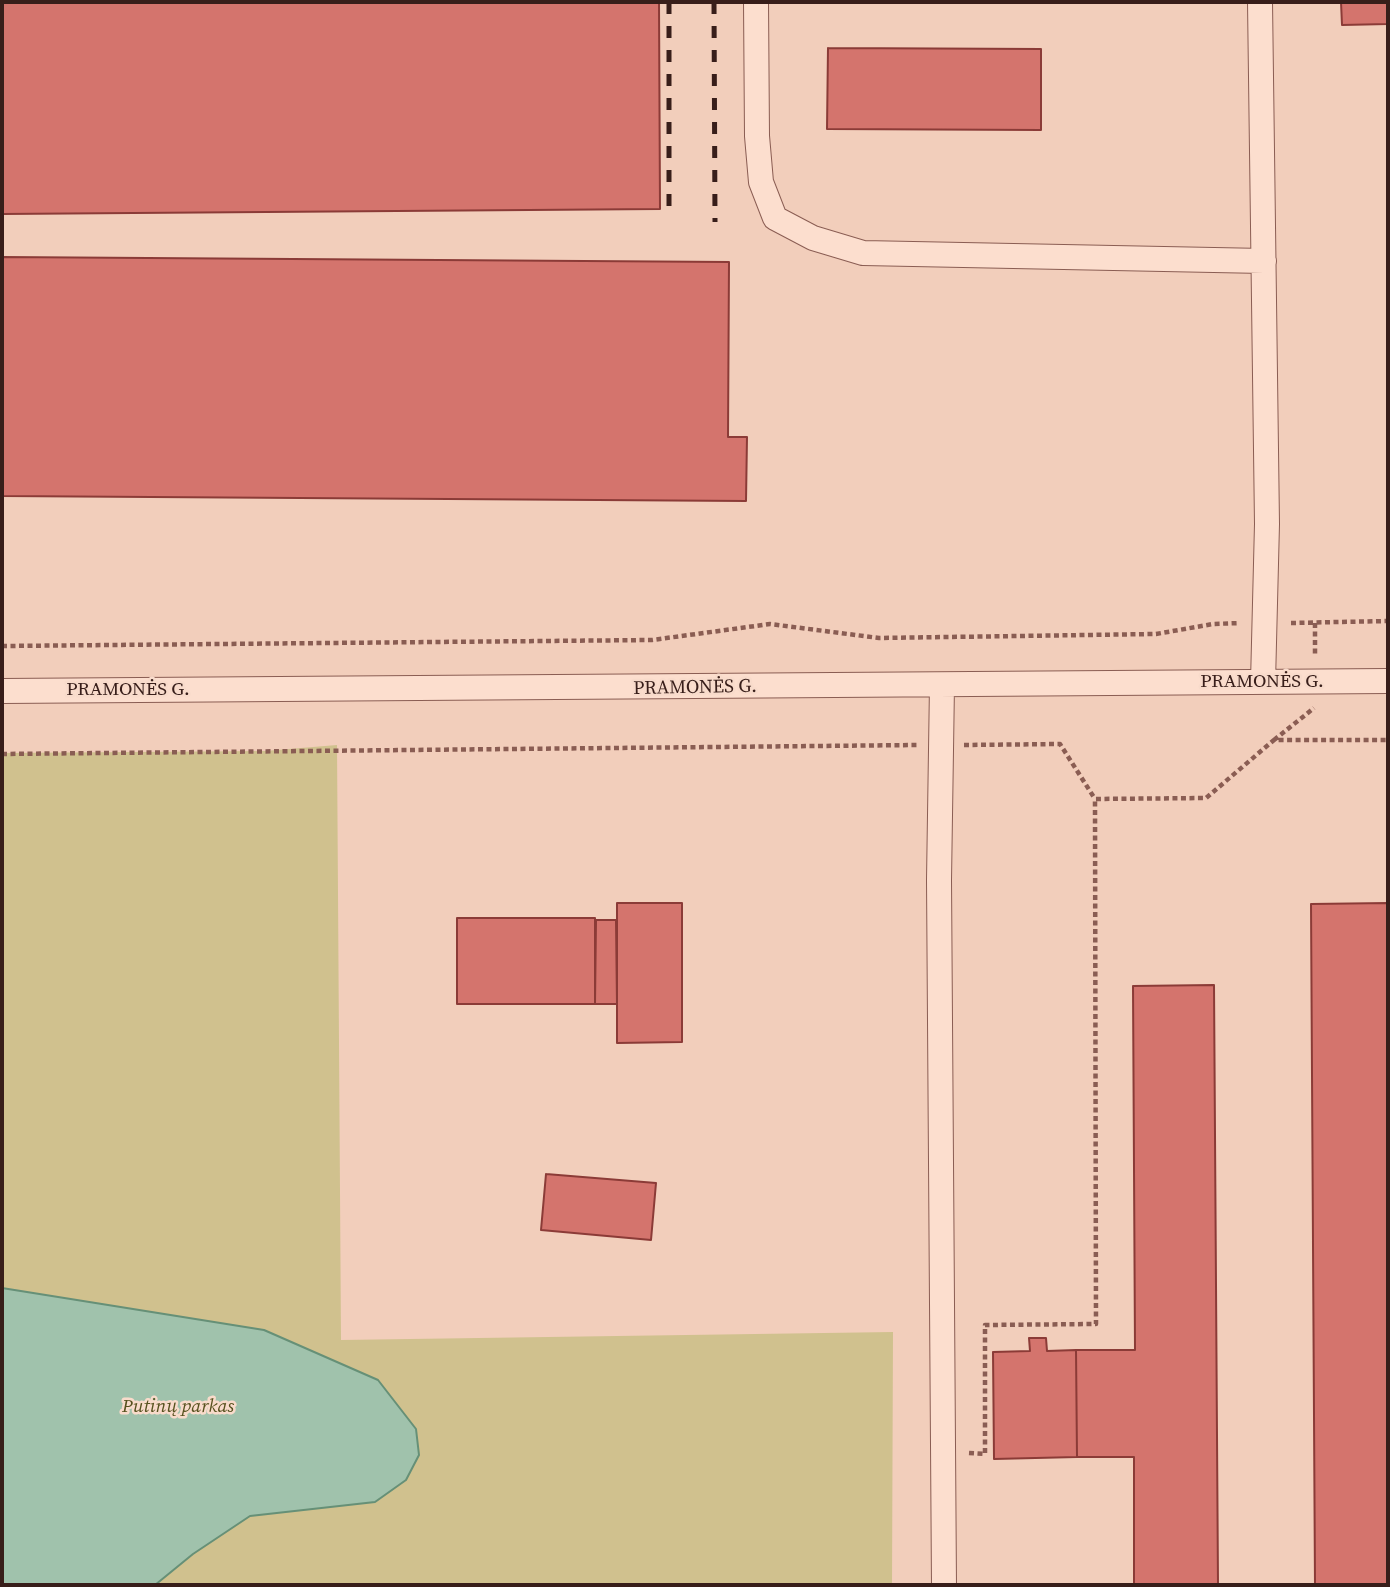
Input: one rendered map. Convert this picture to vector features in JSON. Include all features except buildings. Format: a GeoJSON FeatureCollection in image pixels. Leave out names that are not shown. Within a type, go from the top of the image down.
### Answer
{"type":"FeatureCollection","features":[{"type":"Feature","properties":{"kind":"street"},"geometry":{"type":"LineString","coordinates":[[756,2],[757,136],[761,182],[775,218],[813,238],[863,253],[1264,261]]}},
{"type":"Feature","properties":{"kind":"street"},"geometry":{"type":"LineString","coordinates":[[1261,2],[1267,524],[1263,682]]}},
{"type":"Feature","properties":{"kind":"street","name":"PRAMONĖS G."},"geometry":{"type":"LineString","coordinates":[[2,691],[1388,681]]}},
{"type":"Feature","properties":{"kind":"street"},"geometry":{"type":"LineString","coordinates":[[942,685],[939,880],[944,1585]]}},
{"type":"Feature","properties":{"kind":"path"},"geometry":{"type":"LineString","coordinates":[[2,646],[652,640],[769,624],[879,638],[1156,634],[1213,624],[1388,621]]}},
{"type":"Feature","properties":{"kind":"path"},"geometry":{"type":"LineString","coordinates":[[1095,799],[1206,798],[1274,740],[1388,740]]}},
{"type":"Feature","properties":{"kind":"path"},"geometry":{"type":"LineString","coordinates":[[2,754],[1060,744],[1095,799],[1096,1324],[985,1325],[985,1454],[943,1453]]}},
{"type":"Feature","properties":{"kind":"green space","name":"Putinų parkas"},"geometry":{"type":"Polygon","coordinates":[[[337,745],[341,1340],[893,1332],[892,1585],[2,1585],[2,753],[265,751],[337,745]]]}},
{"type":"Feature","properties":{"kind":"shaded area"},"geometry":{"type":"Polygon","coordinates":[[[2,1288],[264,1330],[378,1380],[416,1429],[419,1455],[406,1480],[375,1502],[250,1516],[193,1554],[155,1585],[2,1585],[2,1288]]]}},
{"type":"Feature","properties":{"kind":"railway"},"geometry":{"type":"LineString","coordinates":[[669,2],[669,215]]}},
{"type":"Feature","properties":{"kind":"railway"},"geometry":{"type":"LineString","coordinates":[[714,2],[715,222]]}}]}
